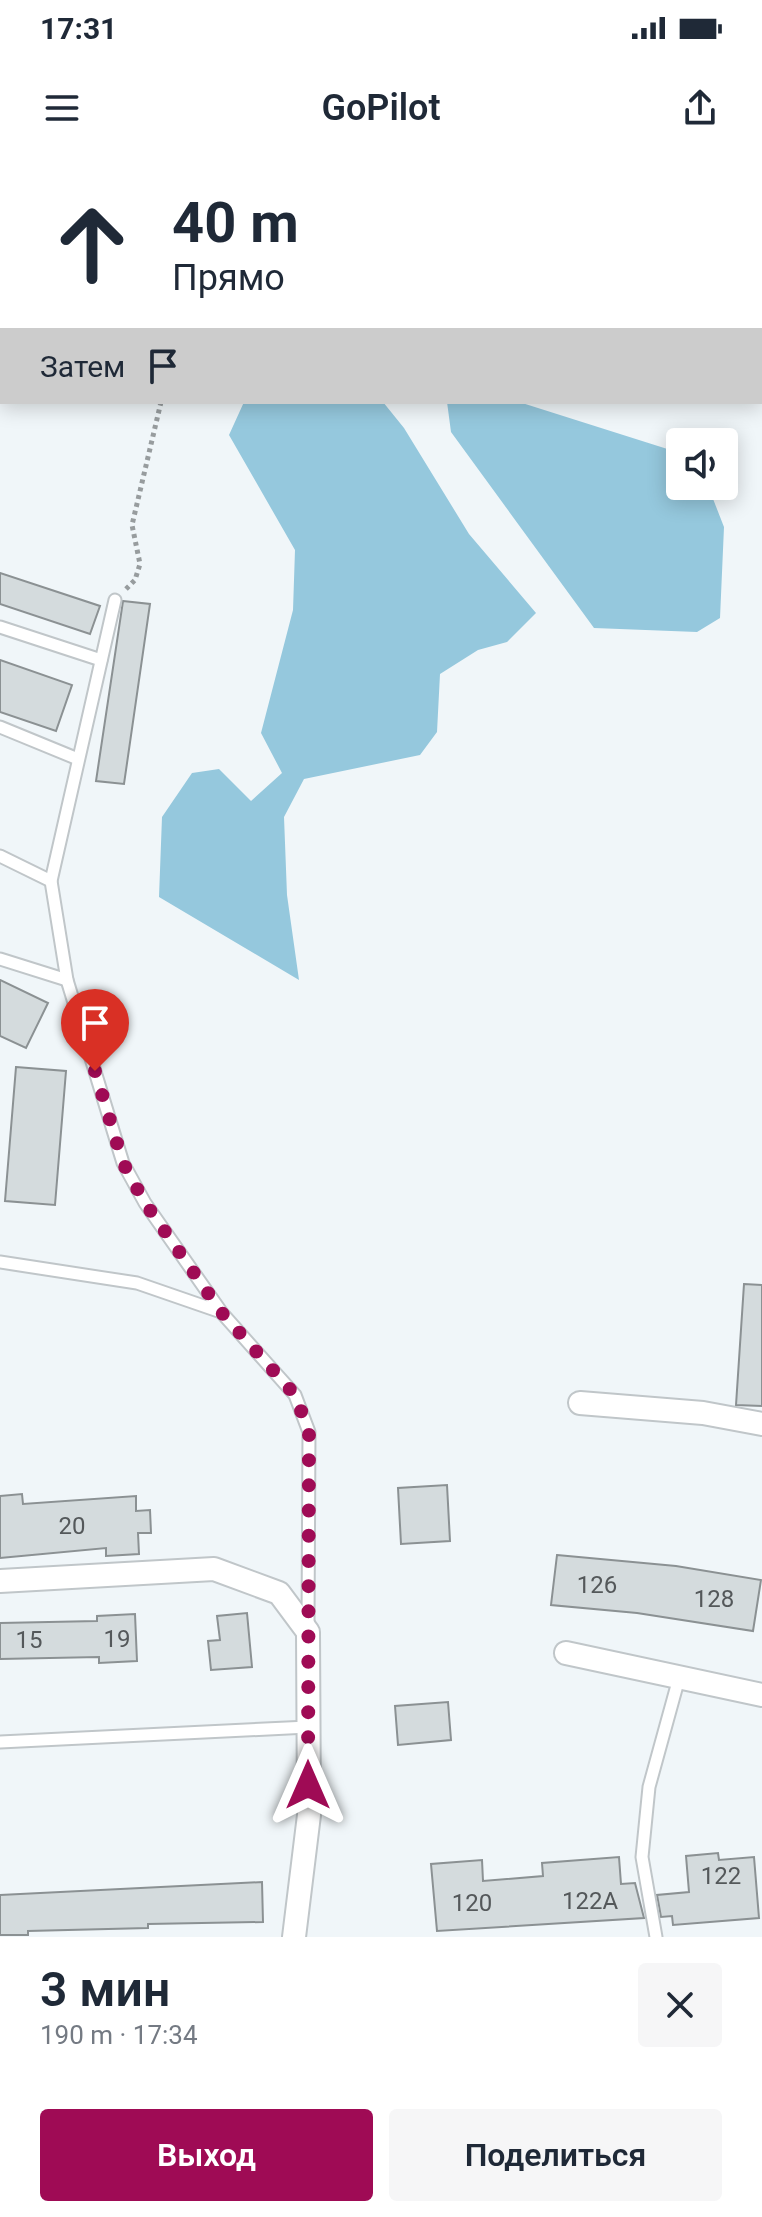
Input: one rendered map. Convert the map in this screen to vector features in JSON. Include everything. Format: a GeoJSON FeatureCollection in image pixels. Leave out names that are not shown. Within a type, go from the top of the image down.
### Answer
{"type":"FeatureCollection","features":[{"type":"Feature","properties":{"kind":"street"},"geometry":{"type":"LineString","coordinates":[[580,1403],[703,1413],[762,1424]]}},
{"type":"Feature","properties":{"kind":"street"},"geometry":{"type":"LineString","coordinates":[[0,1581],[214,1569],[279,1593],[308,1632],[309,1815],[294,1937]]}},
{"type":"Feature","properties":{"kind":"street"},"geometry":{"type":"LineString","coordinates":[[566,1653],[762,1695]]}},
{"type":"Feature","properties":{"kind":"lane"},"geometry":{"type":"LineString","coordinates":[[115,600],[51,881],[67,980],[123,1163],[145,1203],[222,1313],[295,1395],[309,1432],[308,1632]]}},
{"type":"Feature","properties":{"kind":"lane"},"geometry":{"type":"LineString","coordinates":[[0,627],[101,660]]}},
{"type":"Feature","properties":{"kind":"lane"},"geometry":{"type":"LineString","coordinates":[[0,727],[78,759]]}},
{"type":"Feature","properties":{"kind":"lane"},"geometry":{"type":"LineString","coordinates":[[0,856],[51,881]]}},
{"type":"Feature","properties":{"kind":"lane"},"geometry":{"type":"LineString","coordinates":[[0,959],[67,980]]}},
{"type":"Feature","properties":{"kind":"lane"},"geometry":{"type":"LineString","coordinates":[[0,1262],[137,1283],[222,1313]]}},
{"type":"Feature","properties":{"kind":"lane"},"geometry":{"type":"LineString","coordinates":[[656,1937],[642,1857],[649,1787],[679,1678]]}},
{"type":"Feature","properties":{"kind":"lane"},"geometry":{"type":"LineString","coordinates":[[0,1742],[308,1727]]}},
{"type":"Feature","properties":{"kind":"path"},"geometry":{"type":"LineString","coordinates":[[115,600],[135,580],[140,564],[132,525],[161,404]]}},
{"type":"Feature","properties":{"kind":"water"},"geometry":{"type":"Polygon","coordinates":[[[243,404],[385,404],[404,428],[469,534],[536,613],[507,642],[478,650],[440,674],[437,732],[420,755],[304,779],[284,817],[287,895],[299,980],[159,897],[162,817],[192,773],[219,769],[251,801],[282,773],[261,733],[293,610],[295,550],[229,435],[243,404]]]}},
{"type":"Feature","properties":{"kind":"water"},"geometry":{"type":"Polygon","coordinates":[[[447,404],[525,404],[666,449],[666,500],[713,500],[724,527],[720,618],[697,632],[594,628],[451,432],[447,404]]]}},
{"type":"Feature","properties":{"kind":"building"},"geometry":{"type":"Polygon","coordinates":[[[0,573],[100,606],[90,634],[0,604],[0,573]]]}},
{"type":"Feature","properties":{"kind":"building"},"geometry":{"type":"Polygon","coordinates":[[[123,601],[150,604],[124,784],[96,781],[123,601]]]}},
{"type":"Feature","properties":{"kind":"building"},"geometry":{"type":"Polygon","coordinates":[[[0,660],[72,685],[56,731],[0,712],[0,660]]]}},
{"type":"Feature","properties":{"kind":"building"},"geometry":{"type":"Polygon","coordinates":[[[0,980],[48,1003],[26,1048],[0,1036],[0,980]]]}},
{"type":"Feature","properties":{"kind":"building"},"geometry":{"type":"Polygon","coordinates":[[[16,1067],[66,1071],[55,1205],[5,1201],[16,1067]]]}},
{"type":"Feature","properties":{"kind":"building"},"geometry":{"type":"Polygon","coordinates":[[[744,1284],[762,1285],[762,1406],[736,1405],[744,1284]]]}},
{"type":"Feature","properties":{"kind":"building"},"geometry":{"type":"Polygon","coordinates":[[[447,1485],[450,1541],[401,1544],[398,1488],[447,1485]]]}},
{"type":"Feature","properties":{"kind":"building"},"geometry":{"type":"Polygon","coordinates":[[[22,1494],[23,1504],[136,1496],[136,1511],[150,1510],[151,1533],[138,1533],[139,1554],[106,1556],[106,1548],[0,1558],[0,1496],[22,1494]]]}},
{"type":"Feature","properties":{"kind":"building"},"geometry":{"type":"Polygon","coordinates":[[[557,1555],[676,1566],[761,1580],[753,1631],[637,1613],[551,1605],[557,1555]]]}},
{"type":"Feature","properties":{"kind":"building"},"geometry":{"type":"Polygon","coordinates":[[[247,1613],[252,1667],[211,1670],[208,1641],[220,1640],[217,1616],[247,1613]]]}},
{"type":"Feature","properties":{"kind":"building"},"geometry":{"type":"Polygon","coordinates":[[[135,1614],[137,1661],[99,1663],[99,1657],[0,1659],[0,1623],[97,1621],[97,1616],[135,1614]]]}},
{"type":"Feature","properties":{"kind":"building"},"geometry":{"type":"Polygon","coordinates":[[[448,1702],[451,1740],[398,1745],[395,1706],[448,1702]]]}},
{"type":"Feature","properties":{"kind":"building"},"geometry":{"type":"Polygon","coordinates":[[[718,1853],[719,1860],[754,1857],[759,1918],[673,1925],[672,1916],[661,1917],[657,1895],[689,1892],[686,1856],[718,1853]]]}},
{"type":"Feature","properties":{"kind":"building"},"geometry":{"type":"Polygon","coordinates":[[[619,1857],[621,1884],[635,1883],[644,1918],[437,1931],[431,1864],[482,1860],[483,1881],[543,1876],[542,1863],[619,1857]]]}},
{"type":"Feature","properties":{"kind":"building"},"geometry":{"type":"Polygon","coordinates":[[[262,1882],[263,1922],[148,1924],[148,1928],[28,1931],[28,1935],[0,1935],[0,1895],[262,1882]]]}},
{"type":"Feature","properties":{"kind":"route"},"geometry":{"type":"LineString","coordinates":[[95,1071],[123,1163],[145,1203],[222,1313],[295,1395],[309,1432],[308,1785]]}}]}
